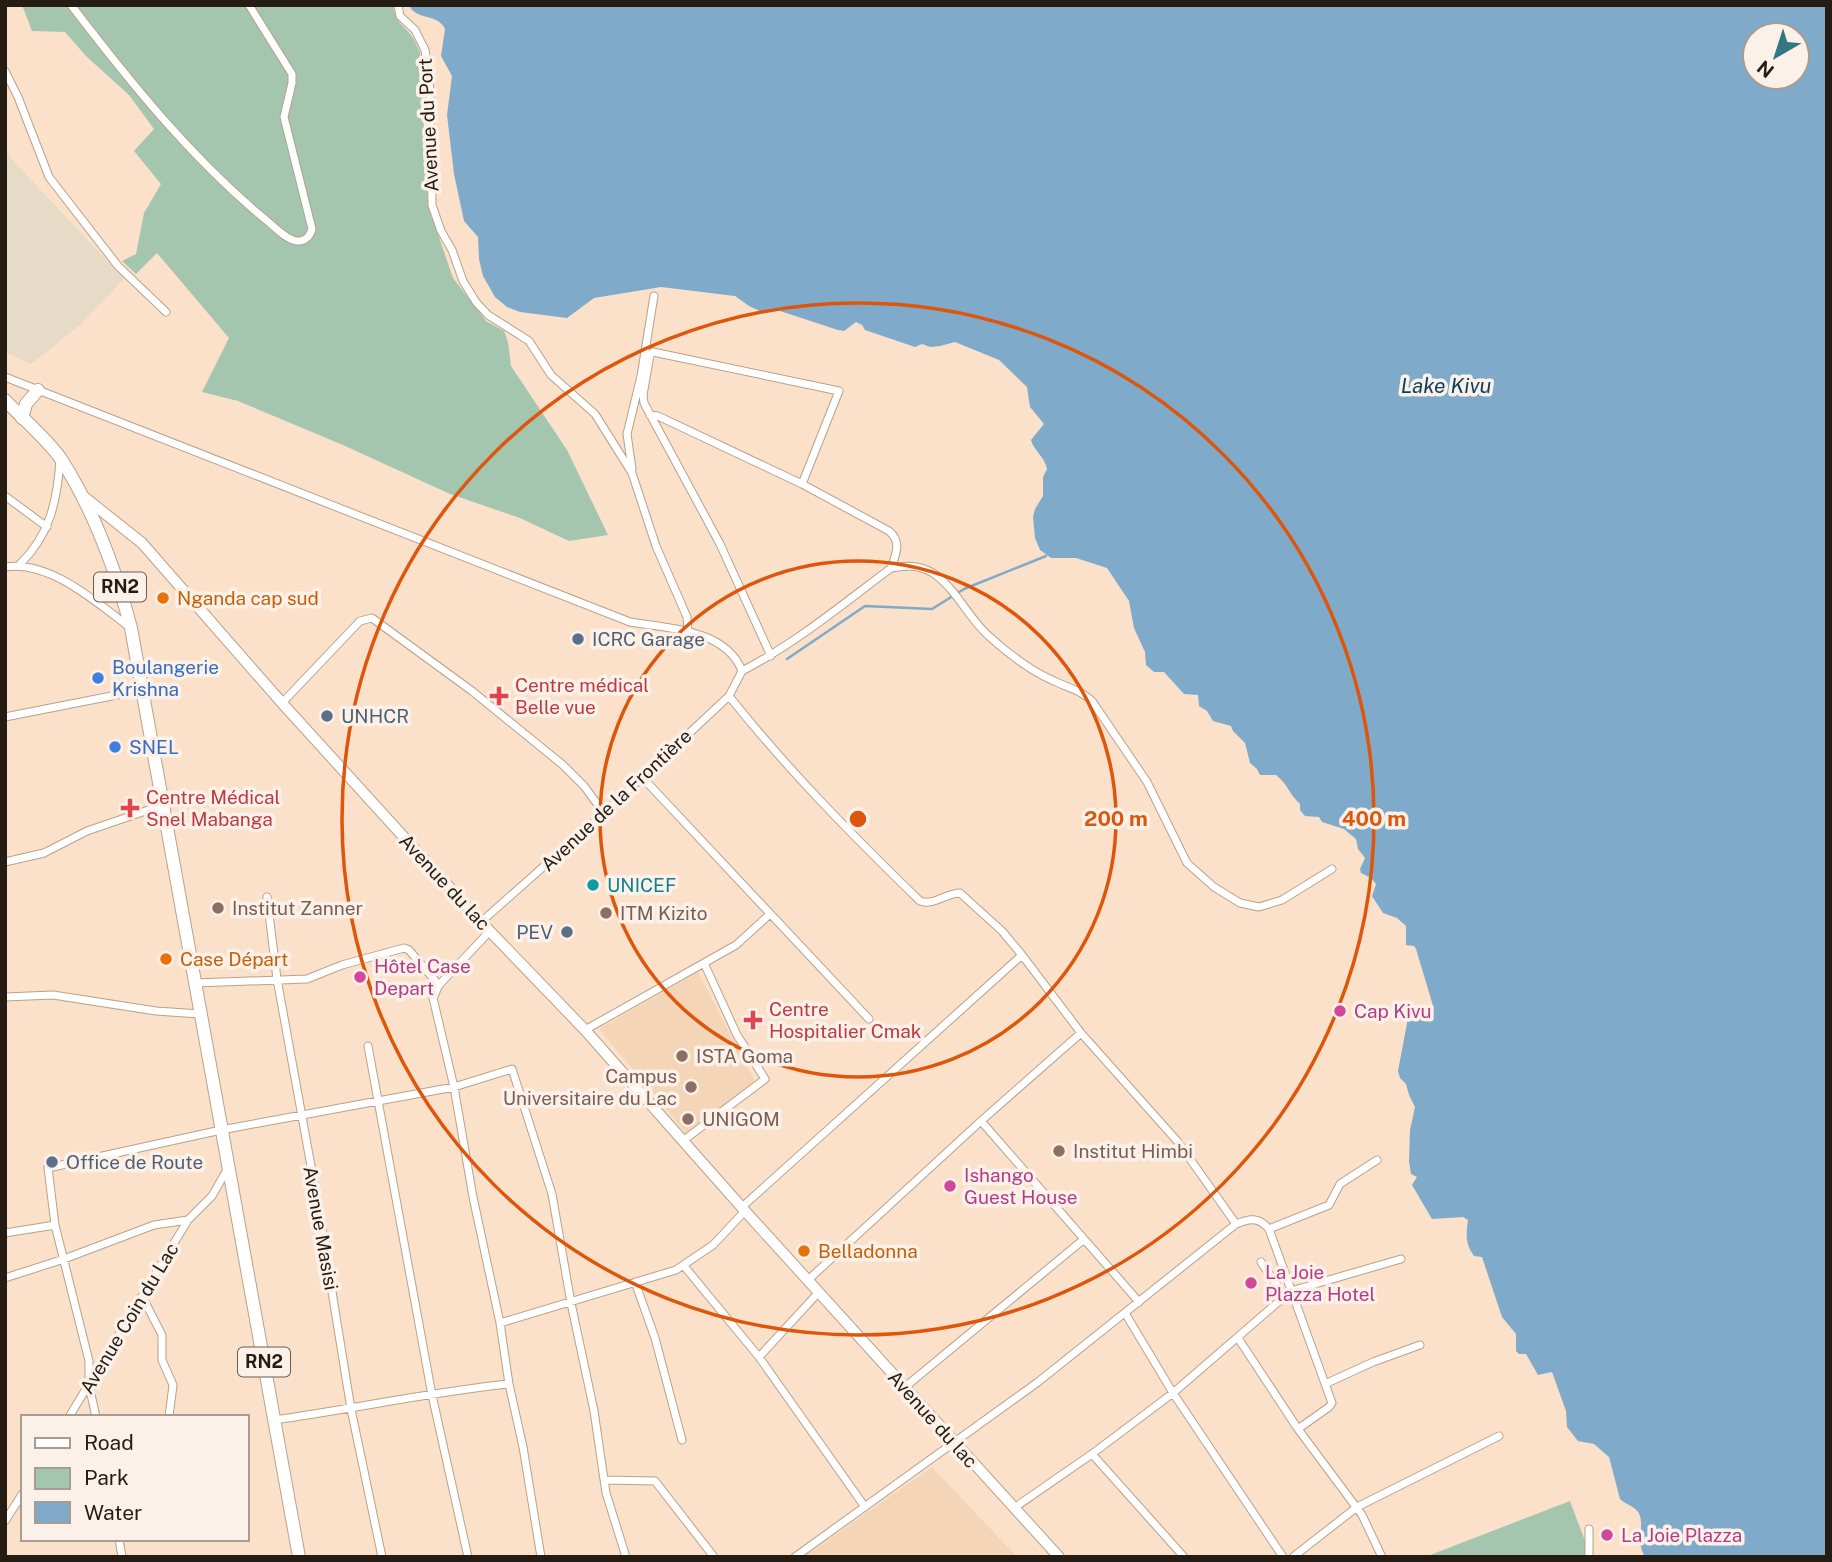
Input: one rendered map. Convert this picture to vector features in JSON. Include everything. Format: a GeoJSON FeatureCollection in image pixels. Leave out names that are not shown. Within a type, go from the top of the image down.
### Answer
{"type":"FeatureCollection","features":[{"type":"Feature","properties":{"kind":"main road"},"geometry":{"type":"LineString","coordinates":[[22,418],[26,404],[38,390]]}},
{"type":"Feature","properties":{"kind":"main road","name":"RN2"},"geometry":{"type":"LineString","coordinates":[[5,400],[60,458],[98,530],[131,628],[299,1556]]}},
{"type":"Feature","properties":{"kind":"main road","name":"Avenue du lac"},"geometry":{"type":"LineString","coordinates":[[77,490],[142,543],[282,703],[585,1030],[1059,1557]]}},
{"type":"Feature","properties":{"kind":"street"},"geometry":{"type":"LineString","coordinates":[[71,5],[123,73],[181,140],[250,206],[288,238],[298,242],[305,240],[312,229],[284,117],[292,74],[249,5]]}},
{"type":"Feature","properties":{"kind":"street","name":"Avenue du Port"},"geometry":{"type":"LineString","coordinates":[[398,5],[400,16],[415,30],[425,50],[430,90],[432,205],[463,281],[488,315],[529,341],[551,375],[590,407],[632,473],[656,546],[687,617],[688,631]]}},
{"type":"Feature","properties":{"kind":"street"},"geometry":{"type":"LineString","coordinates":[[5,71],[49,177],[118,266],[166,312]]}},
{"type":"Feature","properties":{"kind":"street"},"geometry":{"type":"LineString","coordinates":[[632,473],[627,434],[654,296]]}},
{"type":"Feature","properties":{"kind":"street"},"geometry":{"type":"LineString","coordinates":[[771,656],[720,544],[650,415],[643,395],[650,355],[653,352],[839,391],[802,484]]}},
{"type":"Feature","properties":{"kind":"street"},"geometry":{"type":"LineString","coordinates":[[5,377],[629,622],[688,631],[729,650],[738,660],[742,671],[771,656],[891,568],[909,565],[930,572],[949,588],[978,626],[1007,652],[1053,681],[1083,693],[1092,701],[1147,782],[1187,863],[1214,887],[1240,903],[1259,907],[1282,900],[1332,869]]}},
{"type":"Feature","properties":{"kind":"street"},"geometry":{"type":"LineString","coordinates":[[650,415],[658,416],[802,484],[894,536],[898,550],[891,568]]}},
{"type":"Feature","properties":{"kind":"street"},"geometry":{"type":"LineString","coordinates":[[5,567],[20,564],[33,552],[47,527],[56,500],[60,458]]}},
{"type":"Feature","properties":{"kind":"street"},"geometry":{"type":"LineString","coordinates":[[5,496],[47,527]]}},
{"type":"Feature","properties":{"kind":"street"},"geometry":{"type":"LineString","coordinates":[[20,564],[68,583],[131,628]]}},
{"type":"Feature","properties":{"kind":"street"},"geometry":{"type":"LineString","coordinates":[[282,703],[360,621],[372,618],[472,691],[563,765],[579,780],[604,813]]}},
{"type":"Feature","properties":{"kind":"street","name":"Avenue de la Frontière"},"geometry":{"type":"LineString","coordinates":[[439,985],[486,926],[729,696],[742,671]]}},
{"type":"Feature","properties":{"kind":"street"},"geometry":{"type":"LineString","coordinates":[[5,717],[142,690]]}},
{"type":"Feature","properties":{"kind":"street"},"geometry":{"type":"LineString","coordinates":[[729,696],[759,734],[853,835],[920,901],[929,903],[954,893],[965,895],[1002,931],[1081,1033],[1178,1142],[1236,1224]]}},
{"type":"Feature","properties":{"kind":"street"},"geometry":{"type":"LineString","coordinates":[[642,777],[869,1019]]}},
{"type":"Feature","properties":{"kind":"street"},"geometry":{"type":"LineString","coordinates":[[5,862],[44,853],[87,831],[163,805]]}},
{"type":"Feature","properties":{"kind":"street","name":"Avenue Masisi"},"geometry":{"type":"LineString","coordinates":[[267,897],[277,979],[317,1199],[351,1409],[382,1557]]}},
{"type":"Feature","properties":{"kind":"street"},"geometry":{"type":"LineString","coordinates":[[585,1030],[736,945],[770,914]]}},
{"type":"Feature","properties":{"kind":"street"},"geometry":{"type":"LineString","coordinates":[[194,983],[307,979],[342,965],[404,948],[409,950],[439,985],[433,998],[454,1087],[473,1197],[500,1323],[541,1557]]}},
{"type":"Feature","properties":{"kind":"street"},"geometry":{"type":"LineString","coordinates":[[500,1323],[684,1266],[713,1245],[744,1209],[1022,955]]}},
{"type":"Feature","properties":{"kind":"street"},"geometry":{"type":"LineString","coordinates":[[684,1140],[765,1079],[737,1035],[704,963]]}},
{"type":"Feature","properties":{"kind":"street"},"geometry":{"type":"LineString","coordinates":[[5,997],[53,995],[156,1011],[200,1014]]}},
{"type":"Feature","properties":{"kind":"street"},"geometry":{"type":"LineString","coordinates":[[808,1280],[1081,1033]]}},
{"type":"Feature","properties":{"kind":"street"},"geometry":{"type":"LineString","coordinates":[[368,1046],[432,1395],[468,1557]]}},
{"type":"Feature","properties":{"kind":"street"},"geometry":{"type":"LineString","coordinates":[[96,1415],[89,1385],[89,1361],[55,1225],[47,1172],[52,1166],[221,1129],[454,1087],[512,1069],[552,1194],[594,1411],[608,1506],[626,1557]]}},
{"type":"Feature","properties":{"kind":"street"},"geometry":{"type":"LineString","coordinates":[[981,1121],[1139,1302]]}},
{"type":"Feature","properties":{"kind":"street"},"geometry":{"type":"LineString","coordinates":[[1269,1229],[1331,1204],[1340,1184],[1377,1160]]}},
{"type":"Feature","properties":{"kind":"street","name":"Avenue Coin du Lac"},"geometry":{"type":"LineString","coordinates":[[70,1415],[188,1220],[212,1196],[228,1168]]}},
{"type":"Feature","properties":{"kind":"street"},"geometry":{"type":"LineString","coordinates":[[795,1557],[1038,1382],[1236,1224],[1247,1219],[1256,1219],[1269,1229],[1288,1294],[1331,1405],[1298,1429]]}},
{"type":"Feature","properties":{"kind":"street"},"geometry":{"type":"LineString","coordinates":[[5,1278],[154,1225],[188,1220]]}},
{"type":"Feature","properties":{"kind":"street"},"geometry":{"type":"LineString","coordinates":[[5,1233],[55,1225]]}},
{"type":"Feature","properties":{"kind":"street"},"geometry":{"type":"LineString","coordinates":[[905,1387],[1083,1240]]}},
{"type":"Feature","properties":{"kind":"street"},"geometry":{"type":"LineString","coordinates":[[1014,1508],[1173,1393],[1288,1294],[1401,1259]]}},
{"type":"Feature","properties":{"kind":"street"},"geometry":{"type":"LineString","coordinates":[[1261,1262],[1288,1294]]}},
{"type":"Feature","properties":{"kind":"street"},"geometry":{"type":"LineString","coordinates":[[684,1266],[759,1356],[865,1507]]}},
{"type":"Feature","properties":{"kind":"street"},"geometry":{"type":"LineString","coordinates":[[635,1282],[656,1338],[682,1440]]}},
{"type":"Feature","properties":{"kind":"street"},"geometry":{"type":"LineString","coordinates":[[759,1356],[819,1292]]}},
{"type":"Feature","properties":{"kind":"street"},"geometry":{"type":"LineString","coordinates":[[142,1296],[162,1335],[162,1360],[173,1385],[169,1415]]}},
{"type":"Feature","properties":{"kind":"street"},"geometry":{"type":"LineString","coordinates":[[1125,1313],[1173,1393],[1283,1557]]}},
{"type":"Feature","properties":{"kind":"street"},"geometry":{"type":"LineString","coordinates":[[1238,1338],[1298,1429],[1357,1507],[1382,1557]]}},
{"type":"Feature","properties":{"kind":"street"},"geometry":{"type":"LineString","coordinates":[[1325,1384],[1373,1362],[1420,1345]]}},
{"type":"Feature","properties":{"kind":"street"},"geometry":{"type":"LineString","coordinates":[[274,1420],[509,1384]]}},
{"type":"Feature","properties":{"kind":"street"},"geometry":{"type":"LineString","coordinates":[[1293,1557],[1357,1507],[1499,1436]]}},
{"type":"Feature","properties":{"kind":"street"},"geometry":{"type":"LineString","coordinates":[[1092,1454],[1184,1557]]}},
{"type":"Feature","properties":{"kind":"street"},"geometry":{"type":"LineString","coordinates":[[604,1480],[655,1481],[714,1557]]}},
{"type":"Feature","properties":{"kind":"street"},"geometry":{"type":"LineString","coordinates":[[5,1521],[21,1496]]}},
{"type":"Feature","properties":{"kind":"street"},"geometry":{"type":"LineString","coordinates":[[1589,1529],[1589,1557]]}},
{"type":"Feature","properties":{"kind":"shaded area"},"geometry":{"type":"Polygon","coordinates":[[[5,152],[124,279],[80,325],[31,364],[5,352],[5,152]]]}},
{"type":"Feature","properties":{"kind":"shaded area","name":"ISTA Goma"},"geometry":{"type":"Polygon","coordinates":[[[698,972],[756,1083],[686,1133],[599,1029],[698,972]]]}},
{"type":"Feature","properties":{"kind":"shaded area"},"geometry":{"type":"Polygon","coordinates":[[[932,1467],[1017,1557],[804,1557],[932,1467]]]}},
{"type":"Feature","properties":{"kind":"green space"},"geometry":{"type":"Polygon","coordinates":[[[22,5],[393,5],[397,19],[420,52],[428,205],[453,278],[486,321],[504,331],[511,366],[567,450],[608,535],[569,541],[520,518],[450,494],[238,401],[202,392],[229,338],[157,253],[136,274],[122,261],[136,254],[144,213],[161,184],[134,151],[154,129],[129,95],[86,56],[65,32],[32,31],[22,5]]]}},
{"type":"Feature","properties":{"kind":"green space"},"geometry":{"type":"Polygon","coordinates":[[[1570,1501],[1591,1557],[1425,1557],[1570,1501]]]}},
{"type":"Feature","properties":{"kind":"water","name":"Lake Kivu"},"geometry":{"type":"Polygon","coordinates":[[[409,5],[1827,5],[1827,1557],[1644,1555],[1640,1544],[1640,1517],[1636,1510],[1620,1499],[1609,1457],[1594,1444],[1578,1441],[1567,1427],[1566,1411],[1552,1372],[1538,1375],[1526,1354],[1516,1351],[1516,1334],[1502,1317],[1482,1257],[1474,1256],[1469,1247],[1468,1220],[1463,1217],[1432,1219],[1412,1185],[1417,1177],[1411,1174],[1409,1161],[1410,1130],[1415,1107],[1398,1071],[1408,1018],[1434,1009],[1416,949],[1406,945],[1406,926],[1397,918],[1383,913],[1372,896],[1376,884],[1361,873],[1365,858],[1358,849],[1356,839],[1344,829],[1322,822],[1319,817],[1305,816],[1300,810],[1300,804],[1280,778],[1276,775],[1260,775],[1250,763],[1245,743],[1231,726],[1213,721],[1207,711],[1199,706],[1198,695],[1184,694],[1164,672],[1154,672],[1146,665],[1145,652],[1134,628],[1129,601],[1107,568],[1076,558],[1051,558],[1040,550],[1035,538],[1033,517],[1043,496],[1043,477],[1047,469],[1031,440],[1044,424],[1030,407],[1027,387],[999,360],[955,342],[930,347],[922,344],[915,347],[865,330],[856,322],[844,331],[838,330],[777,310],[760,311],[735,296],[661,287],[594,298],[567,318],[520,312],[507,307],[495,297],[483,276],[478,237],[464,221],[454,174],[447,115],[452,76],[441,56],[445,29],[437,21],[417,13],[409,5]]]}},
{"type":"Feature","properties":{"kind":"waterway"},"geometry":{"type":"LineString","coordinates":[[787,659],[865,606],[932,609],[964,589],[1046,556]]}},
{"type":"Feature","properties":{"kind":"place","name":"Nganda cap sud"},"geometry":{"type":"Point","coordinates":[163,598]}},
{"type":"Feature","properties":{"kind":"place","name":"ICRC Garage"},"geometry":{"type":"Point","coordinates":[578,639]}},
{"type":"Feature","properties":{"kind":"place","name":"Boulangerie Krishna"},"geometry":{"type":"Point","coordinates":[98,678]}},
{"type":"Feature","properties":{"kind":"place","name":"Centre médical Belle vue"},"geometry":{"type":"Point","coordinates":[499,696]}},
{"type":"Feature","properties":{"kind":"place","name":"UNHCR"},"geometry":{"type":"Point","coordinates":[327,716]}},
{"type":"Feature","properties":{"kind":"place","name":"SNEL"},"geometry":{"type":"Point","coordinates":[115,747]}},
{"type":"Feature","properties":{"kind":"place","name":"Centre Médical Snel Mabanga"},"geometry":{"type":"Point","coordinates":[130,808]}},
{"type":"Feature","properties":{"kind":"place","name":"UNICEF"},"geometry":{"type":"Point","coordinates":[593,885]}},
{"type":"Feature","properties":{"kind":"place","name":"Institut Zanner"},"geometry":{"type":"Point","coordinates":[218,908]}},
{"type":"Feature","properties":{"kind":"place","name":"ITM Kizito"},"geometry":{"type":"Point","coordinates":[606,913]}},
{"type":"Feature","properties":{"kind":"place","name":"PEV"},"geometry":{"type":"Point","coordinates":[567,932]}},
{"type":"Feature","properties":{"kind":"place","name":"Case Départ"},"geometry":{"type":"Point","coordinates":[166,959]}},
{"type":"Feature","properties":{"kind":"place","name":"Hôtel Case Depart"},"geometry":{"type":"Point","coordinates":[360,977]}},
{"type":"Feature","properties":{"kind":"place","name":"Cap Kivu"},"geometry":{"type":"Point","coordinates":[1340,1011]}},
{"type":"Feature","properties":{"kind":"place","name":"Centre Hospitalier Cmak"},"geometry":{"type":"Point","coordinates":[753,1020]}},
{"type":"Feature","properties":{"kind":"place","name":"ISTA Goma"},"geometry":{"type":"Point","coordinates":[682,1056]}},
{"type":"Feature","properties":{"kind":"place","name":"Campus Universitaire du Lac"},"geometry":{"type":"Point","coordinates":[691,1087]}},
{"type":"Feature","properties":{"kind":"place","name":"UNIGOM"},"geometry":{"type":"Point","coordinates":[688,1119]}},
{"type":"Feature","properties":{"kind":"place","name":"Institut Himbi"},"geometry":{"type":"Point","coordinates":[1059,1151]}},
{"type":"Feature","properties":{"kind":"place","name":"Office de Route"},"geometry":{"type":"Point","coordinates":[52,1162]}},
{"type":"Feature","properties":{"kind":"place","name":"Ishango Guest House"},"geometry":{"type":"Point","coordinates":[950,1186]}},
{"type":"Feature","properties":{"kind":"place","name":"Belladonna"},"geometry":{"type":"Point","coordinates":[804,1251]}},
{"type":"Feature","properties":{"kind":"place","name":"La Joie Plazza Hotel"},"geometry":{"type":"Point","coordinates":[1251,1283]}},
{"type":"Feature","properties":{"kind":"place","name":"La Joie Plazza"},"geometry":{"type":"Point","coordinates":[1607,1535]}}]}
